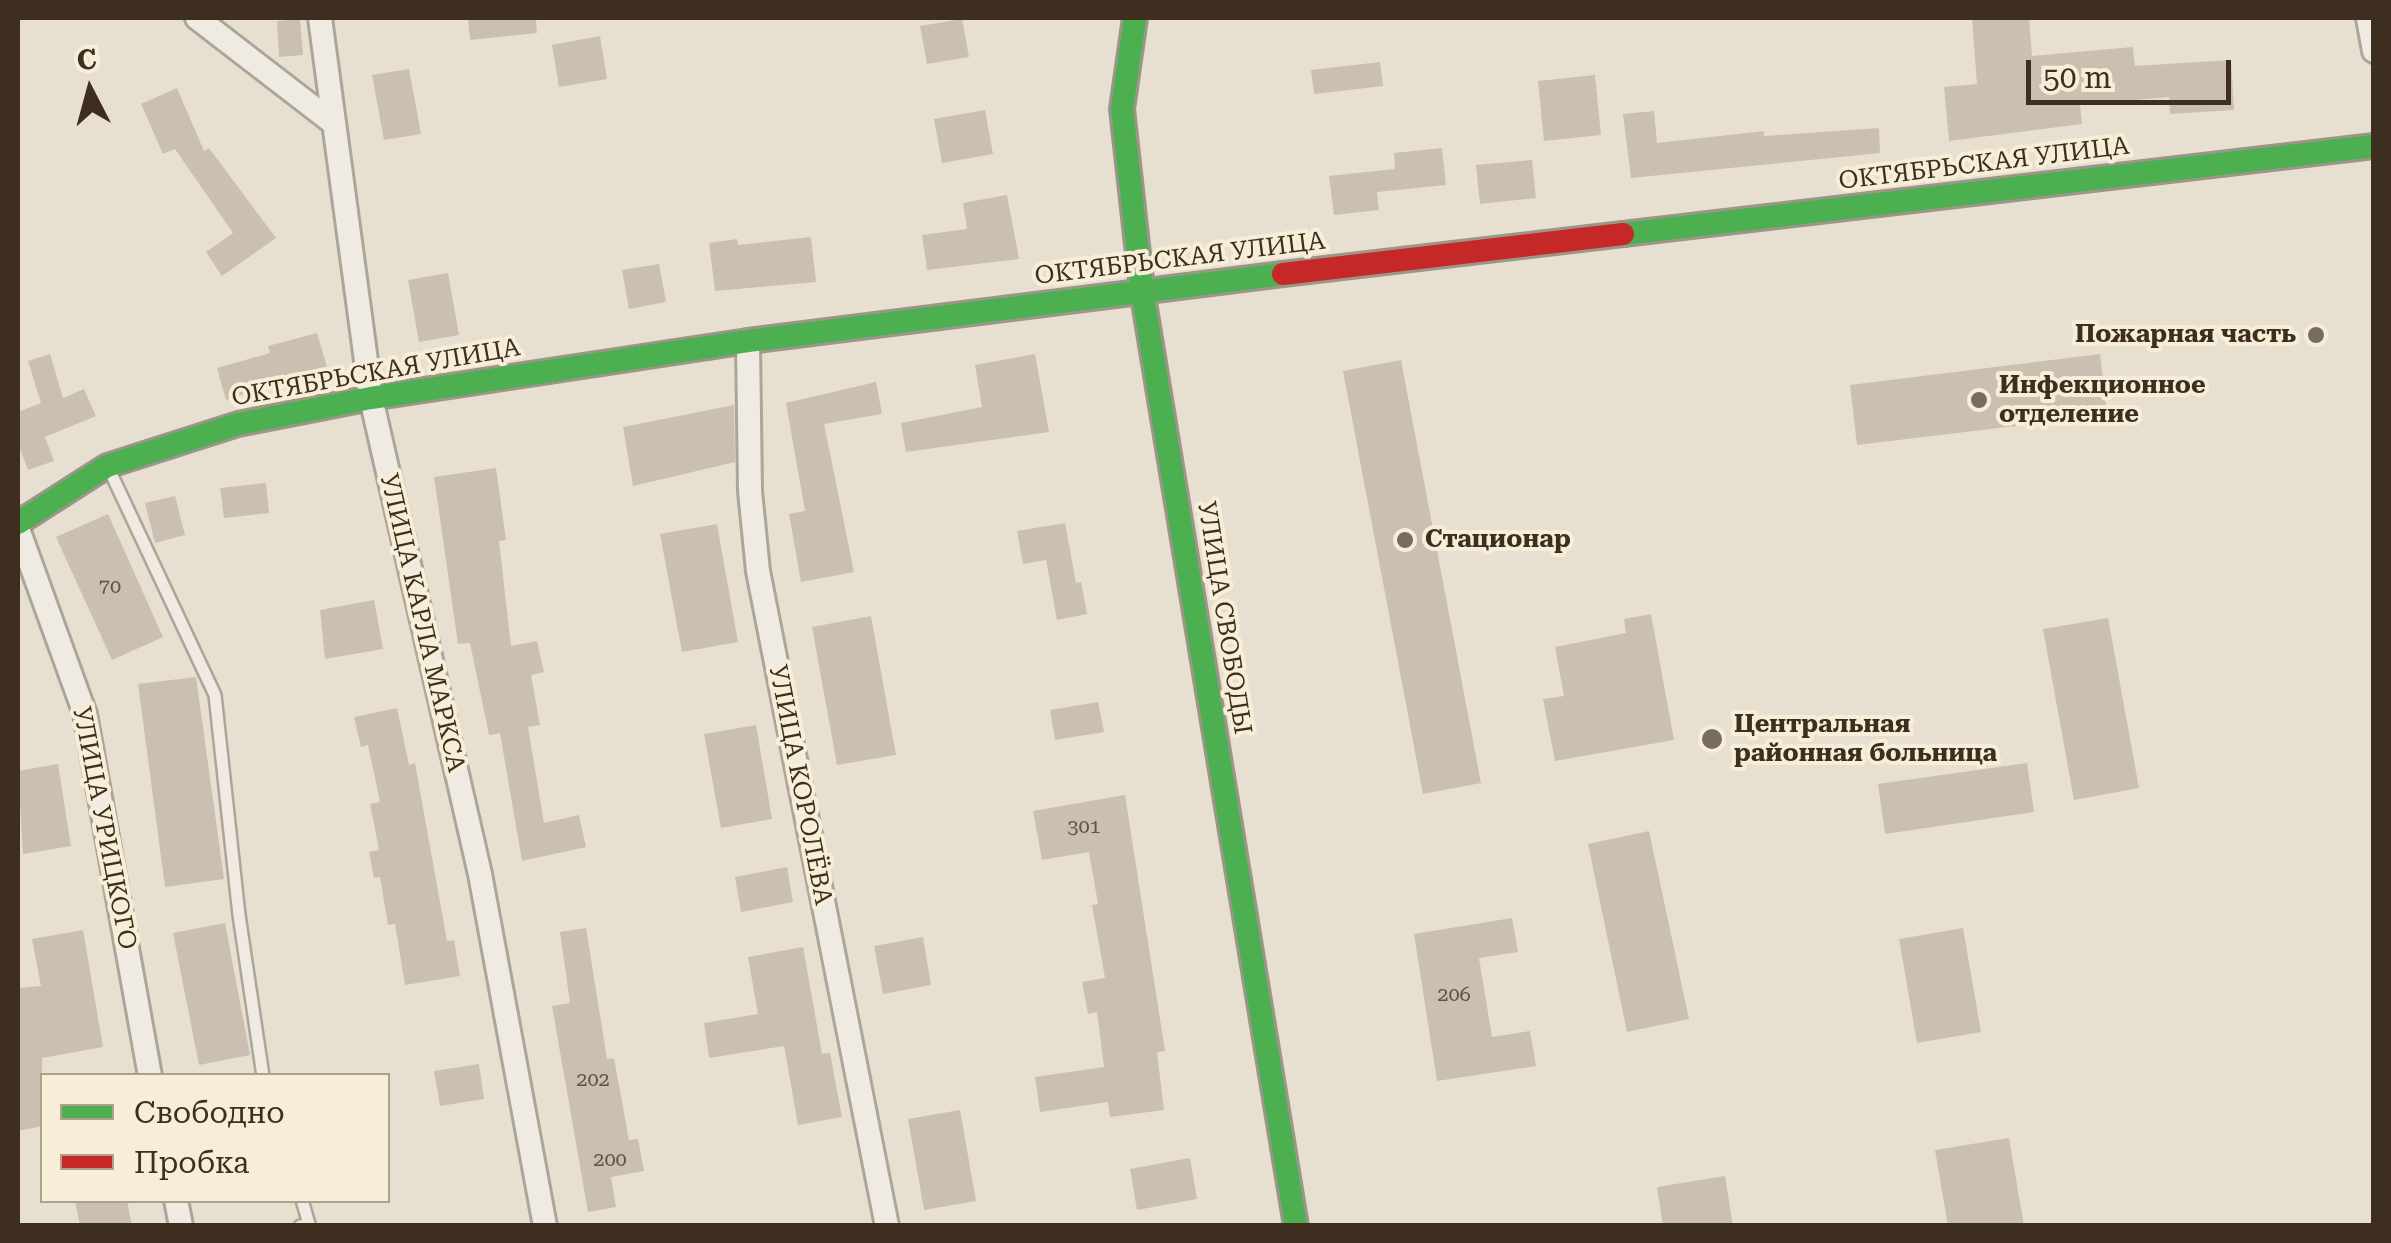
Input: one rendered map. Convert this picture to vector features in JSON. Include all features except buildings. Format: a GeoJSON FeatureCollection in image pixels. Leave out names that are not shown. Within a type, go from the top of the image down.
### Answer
{"type":"FeatureCollection","features":[{"type":"Feature","properties":{"kind":"street"},"geometry":{"type":"LineString","coordinates":[[197,18],[332,122]]}},
{"type":"Feature","properties":{"kind":"street","name":"УЛИЦА КАРЛА МАРКСА"},"geometry":{"type":"LineString","coordinates":[[320,18],[371,398],[480,874],[545,1226]]}},
{"type":"Feature","properties":{"kind":"street","name":"УЛИЦА СВОБОДЫ"},"geometry":{"type":"LineString","coordinates":[[1135,18],[1122,109],[1142,290],[1296,1226]]}},
{"type":"Feature","properties":{"kind":"street"},"geometry":{"type":"LineString","coordinates":[[2368,18],[2374,51]]}},
{"type":"Feature","properties":{"kind":"street","name":"ОКТЯБРЬСКАЯ УЛИЦА"},"geometry":{"type":"LineString","coordinates":[[18,526],[107,466],[238,424],[371,398],[748,340],[1142,290],[2374,146]]}},
{"type":"Feature","properties":{"kind":"street","name":"УЛИЦА КОРОЛЁВА"},"geometry":{"type":"LineString","coordinates":[[748,340],[750,491],[758,572],[887,1226]]}},
{"type":"Feature","properties":{"kind":"street","name":"УЛИЦА УРИЦКОГО"},"geometry":{"type":"LineString","coordinates":[[18,526],[85,714],[149,1073]]}},
{"type":"Feature","properties":{"kind":"lane"},"geometry":{"type":"LineString","coordinates":[[107,466],[215,694],[239,915],[263,1073]]}},
{"type":"Feature","properties":{"kind":"traffic: fast"},"geometry":{"type":"LineString","coordinates":[[1135,18],[1122,109],[1142,290],[1296,1226]]}},
{"type":"Feature","properties":{"kind":"traffic: fast"},"geometry":{"type":"LineString","coordinates":[[1623,234],[2374,146]]}},
{"type":"Feature","properties":{"kind":"traffic: fast"},"geometry":{"type":"LineString","coordinates":[[18,523],[107,466],[238,424],[371,398],[748,341],[1283,274]]}},
{"type":"Feature","properties":{"kind":"traffic: jam"},"geometry":{"type":"LineString","coordinates":[[1283,274],[1623,234]]}},
{"type":"Feature","properties":{"kind":"place","name":"Пожарная часть"},"geometry":{"type":"Point","coordinates":[2316,335]}},
{"type":"Feature","properties":{"kind":"place","name":"Инфекционное отделение"},"geometry":{"type":"Point","coordinates":[1979,400]}},
{"type":"Feature","properties":{"kind":"place","name":"Стационар"},"geometry":{"type":"Point","coordinates":[1405,540]}},
{"type":"Feature","properties":{"kind":"place","name":"Центральная районная больница"},"geometry":{"type":"Point","coordinates":[1712,739]}}]}
